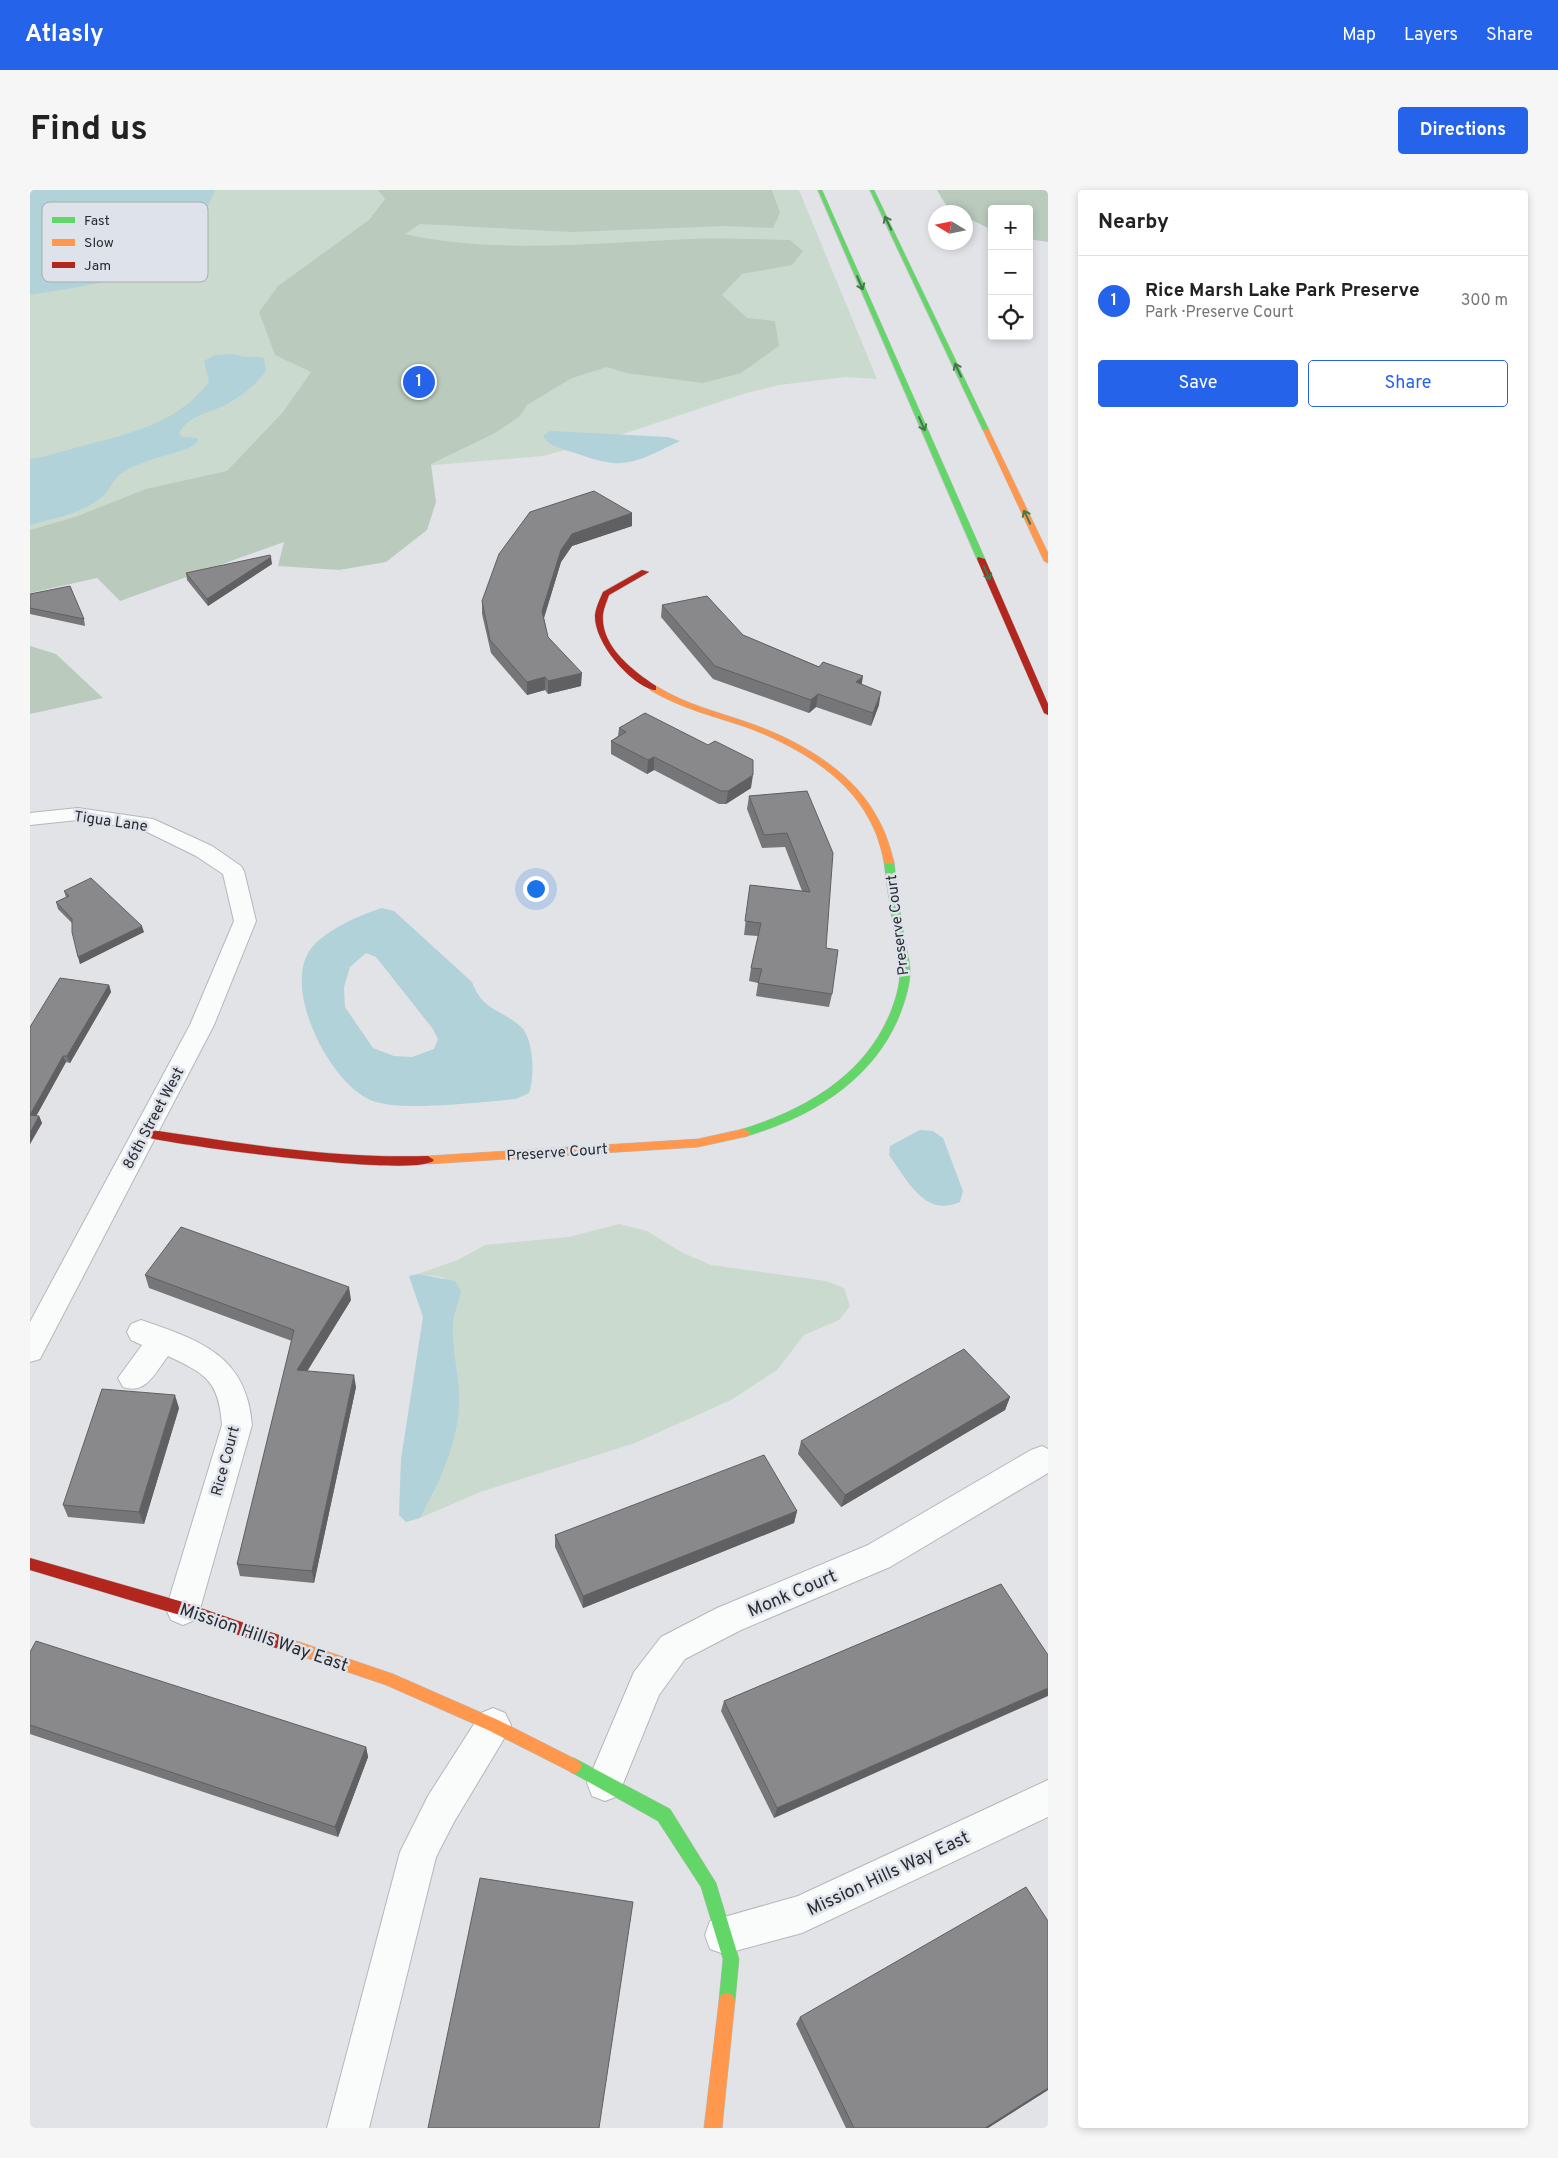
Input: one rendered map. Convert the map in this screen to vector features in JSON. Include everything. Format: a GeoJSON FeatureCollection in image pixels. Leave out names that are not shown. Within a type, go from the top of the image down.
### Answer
{"type":"FeatureCollection","features":[{"type":"Feature","properties":{"kind":"main road"},"geometry":{"type":"LineString","coordinates":[[820,190],[1048,713]]}},
{"type":"Feature","properties":{"kind":"main road"},"geometry":{"type":"LineString","coordinates":[[872,190],[1048,561]]}},
{"type":"Feature","properties":{"kind":"main road","name":"Preserve Court"},"geometry":{"type":"LineString","coordinates":[[145,1133],[315,1159],[386,1163],[698,1143],[769,1127],[830,1096],[870,1057],[895,1017],[905,974],[888,858],[880,828],[861,800],[838,775],[809,754],[762,732],[693,709],[662,694],[636,677],[617,658],[603,636],[599,615],[606,594],[645,572]]}},
{"type":"Feature","properties":{"kind":"main road","name":"Mission Hills Way East"},"geometry":{"type":"LineString","coordinates":[[30,1564],[183,1609],[388,1679],[493,1725],[664,1816],[708,1883],[731,1958],[713,2128]]}},
{"type":"Feature","properties":{"kind":"street","name":"Tigua Lane"},"geometry":{"type":"LineString","coordinates":[[30,819],[78,814],[146,823],[204,851],[233,871],[234,878]]}},
{"type":"Feature","properties":{"kind":"street","name":"86th Street West"},"geometry":{"type":"LineString","coordinates":[[30,1350],[202,1025],[245,921],[234,878]]}},
{"type":"Feature","properties":{"kind":"street","name":"Rice Court"},"geometry":{"type":"LineString","coordinates":[[132,1378],[151,1337],[212,1365],[230,1386],[236,1404],[236,1425],[183,1609]]}},
{"type":"Feature","properties":{"kind":"street","name":"Monk Court"},"geometry":{"type":"LineString","coordinates":[[605,1783],[646,1684],[673,1648],[729,1619],[879,1556],[1042,1460]]}},
{"type":"Feature","properties":{"kind":"street"},"geometry":{"type":"LineString","coordinates":[[348,2128],[419,1852],[441,1809],[493,1725]]}},
{"type":"Feature","properties":{"kind":"street","name":"Mission Hills Way East"},"geometry":{"type":"LineString","coordinates":[[724,1935],[802,1914],[1048,1798]]}},
{"type":"Feature","properties":{"kind":"green space"},"geometry":{"type":"Polygon","coordinates":[[[30,190],[799,190],[877,379],[846,377],[779,385],[746,393],[620,435],[543,456],[362,471],[30,571],[30,190]]]}},
{"type":"Feature","properties":{"kind":"green space"},"geometry":{"type":"Polygon","coordinates":[[[378,190],[772,190],[780,213],[773,228],[725,226],[572,232],[420,224],[405,234],[473,244],[546,246],[701,239],[790,240],[803,251],[792,265],[742,274],[722,295],[747,318],[775,321],[779,346],[741,373],[703,383],[626,373],[607,367],[572,378],[527,405],[520,416],[495,433],[431,464],[436,502],[427,530],[386,562],[339,570],[278,566],[284,542],[120,601],[97,578],[30,593],[30,530],[75,517],[146,489],[227,471],[283,412],[311,372],[275,355],[259,312],[278,286],[369,220],[385,199],[378,190]]]}},
{"type":"Feature","properties":{"kind":"green space"},"geometry":{"type":"Polygon","coordinates":[[[937,190],[1048,190],[1048,242],[1033,240],[1033,205],[988,205],[988,228],[973,220],[973,205],[947,205],[937,190]]]}},
{"type":"Feature","properties":{"kind":"green space"},"geometry":{"type":"Polygon","coordinates":[[[30,646],[56,654],[103,698],[30,714],[30,646]]]}},
{"type":"Feature","properties":{"kind":"green space"},"geometry":{"type":"Polygon","coordinates":[[[619,1224],[647,1231],[681,1252],[711,1265],[826,1281],[844,1288],[850,1306],[839,1320],[804,1335],[777,1370],[731,1400],[635,1443],[480,1492],[420,1518],[434,1492],[453,1350],[453,1323],[461,1291],[442,1277],[418,1274],[458,1260],[485,1245],[569,1237],[619,1224]]]}},
{"type":"Feature","properties":{"kind":"water"},"geometry":{"type":"Polygon","coordinates":[[[30,190],[215,190],[208,206],[208,202],[42,202],[42,282],[103,282],[30,295],[30,190]]]}},
{"type":"Feature","properties":{"kind":"water"},"geometry":{"type":"Polygon","coordinates":[[[233,354],[264,358],[266,371],[257,382],[240,396],[221,407],[192,419],[183,427],[179,433],[182,437],[197,438],[198,442],[191,447],[139,464],[123,472],[104,495],[79,511],[30,525],[30,459],[131,433],[165,419],[196,397],[209,382],[204,361],[215,355],[233,354]]]}},
{"type":"Feature","properties":{"kind":"water"},"geometry":{"type":"Polygon","coordinates":[[[551,431],[668,437],[680,441],[631,462],[614,463],[596,460],[553,445],[543,435],[551,431]]]}},
{"type":"Feature","properties":{"kind":"water"},"geometry":{"type":"Polygon","coordinates":[[[382,908],[394,911],[472,982],[481,999],[486,1004],[512,1020],[525,1031],[531,1048],[532,1058],[532,1077],[529,1093],[516,1099],[403,1106],[373,1101],[357,1092],[342,1077],[327,1057],[315,1035],[302,988],[303,967],[310,950],[324,936],[343,924],[382,908]],[[366,953],[350,967],[344,987],[345,1007],[373,1048],[394,1056],[412,1057],[434,1049],[438,1039],[433,1029],[376,957],[366,953]]]}},
{"type":"Feature","properties":{"kind":"water"},"geometry":{"type":"Polygon","coordinates":[[[920,1130],[933,1131],[943,1138],[963,1191],[960,1202],[947,1206],[936,1205],[926,1200],[910,1185],[889,1155],[890,1146],[920,1130]]]}},
{"type":"Feature","properties":{"kind":"water"},"geometry":{"type":"Polygon","coordinates":[[[418,1274],[455,1281],[461,1291],[453,1325],[459,1410],[453,1442],[435,1489],[420,1518],[406,1522],[399,1515],[401,1459],[423,1317],[409,1276],[418,1274]]]}},
{"type":"Feature","properties":{"kind":"building"},"geometry":{"type":"Polygon","coordinates":[[[594,491],[632,513],[572,534],[561,550],[542,611],[548,637],[582,673],[548,681],[545,677],[527,682],[490,640],[482,601],[499,554],[530,512],[594,491]]]}},
{"type":"Feature","properties":{"kind":"building"},"geometry":{"type":"Polygon","coordinates":[[[270,555],[271,557],[207,599],[186,573],[270,555]]]}},
{"type":"Feature","properties":{"kind":"building"},"geometry":{"type":"Polygon","coordinates":[[[70,586],[84,619],[30,608],[30,594],[70,586]]]}},
{"type":"Feature","properties":{"kind":"building"},"geometry":{"type":"Polygon","coordinates":[[[707,596],[743,635],[819,667],[823,662],[863,676],[856,682],[881,692],[873,713],[818,694],[811,700],[715,666],[662,605],[707,596]]]}},
{"type":"Feature","properties":{"kind":"building"},"geometry":{"type":"Polygon","coordinates":[[[645,713],[708,745],[715,741],[753,760],[753,775],[728,791],[721,791],[654,757],[648,760],[611,741],[626,732],[619,728],[645,713]]]}},
{"type":"Feature","properties":{"kind":"building"},"geometry":{"type":"Polygon","coordinates":[[[807,791],[833,853],[826,948],[838,950],[832,994],[758,983],[762,969],[751,968],[761,923],[745,921],[750,885],[810,892],[787,833],[764,835],[749,796],[807,791]]]}},
{"type":"Feature","properties":{"kind":"building"},"geometry":{"type":"Polygon","coordinates":[[[91,878],[142,926],[78,957],[72,932],[72,919],[56,902],[69,896],[64,891],[91,878]]]}},
{"type":"Feature","properties":{"kind":"building"},"geometry":{"type":"Polygon","coordinates":[[[60,978],[109,985],[67,1056],[63,1056],[30,1115],[30,1027],[60,978]]]}},
{"type":"Feature","properties":{"kind":"building"},"geometry":{"type":"Polygon","coordinates":[[[30,1115],[39,1116],[30,1133],[30,1115]]]}},
{"type":"Feature","properties":{"kind":"building"},"geometry":{"type":"Polygon","coordinates":[[[181,1227],[349,1287],[297,1370],[354,1375],[312,1571],[237,1564],[294,1330],[145,1275],[181,1227]]]}},
{"type":"Feature","properties":{"kind":"building"},"geometry":{"type":"Polygon","coordinates":[[[964,1349],[1010,1397],[845,1495],[801,1441],[964,1349]]]}},
{"type":"Feature","properties":{"kind":"building"},"geometry":{"type":"Polygon","coordinates":[[[102,1389],[175,1395],[139,1512],[63,1505],[102,1389]]]}},
{"type":"Feature","properties":{"kind":"building"},"geometry":{"type":"Polygon","coordinates":[[[764,1455],[797,1511],[583,1596],[555,1535],[764,1455]]]}},
{"type":"Feature","properties":{"kind":"building"},"geometry":{"type":"Polygon","coordinates":[[[1001,1584],[1048,1655],[1048,1688],[777,1808],[724,1701],[1001,1584]]]}},
{"type":"Feature","properties":{"kind":"building"},"geometry":{"type":"Polygon","coordinates":[[[36,1641],[366,1747],[335,1827],[30,1725],[30,1652],[36,1641]]]}},
{"type":"Feature","properties":{"kind":"building"},"geometry":{"type":"Polygon","coordinates":[[[480,1878],[633,1902],[599,2128],[428,2128],[480,1878]]]}},
{"type":"Feature","properties":{"kind":"building"},"geometry":{"type":"Polygon","coordinates":[[[1026,1887],[1048,1921],[1048,2088],[985,2128],[854,2128],[800,2017],[1026,1887]]]}},
{"type":"Feature","properties":{"kind":"traffic: fast"},"geometry":{"type":"LineString","coordinates":[[820,190],[981,559]]}},
{"type":"Feature","properties":{"kind":"traffic: fast"},"geometry":{"type":"LineString","coordinates":[[872,190],[986,430]]}},
{"type":"Feature","properties":{"kind":"traffic: fast"},"geometry":{"type":"LineString","coordinates":[[744,1133],[772,1125],[799,1113],[826,1097],[850,1078],[870,1056],[887,1031],[899,1004],[905,975],[889,862]]}},
{"type":"Feature","properties":{"kind":"traffic: fast"},"geometry":{"type":"LineString","coordinates":[[574,1766],[664,1815],[708,1883],[731,1959],[727,2001]]}},
{"type":"Feature","properties":{"kind":"traffic: slow"},"geometry":{"type":"LineString","coordinates":[[986,430],[1048,561]]}},
{"type":"Feature","properties":{"kind":"traffic: slow"},"geometry":{"type":"LineString","coordinates":[[653,688],[693,708],[763,731],[805,752],[825,766],[844,781],[860,798],[873,817],[883,838],[889,862]]}},
{"type":"Feature","properties":{"kind":"traffic: slow"},"geometry":{"type":"LineString","coordinates":[[428,1160],[698,1143],[744,1133]]}},
{"type":"Feature","properties":{"kind":"traffic: slow"},"geometry":{"type":"LineString","coordinates":[[276,1641],[388,1679],[493,1725],[574,1766]]}},
{"type":"Feature","properties":{"kind":"traffic: slow"},"geometry":{"type":"LineString","coordinates":[[713,2128],[727,2001]]}},
{"type":"Feature","properties":{"kind":"traffic: jam"},"geometry":{"type":"LineString","coordinates":[[981,559],[1048,713]]}},
{"type":"Feature","properties":{"kind":"traffic: jam"},"geometry":{"type":"LineString","coordinates":[[645,572],[606,594],[599,616],[604,639],[610,649],[626,667],[653,688]]}},
{"type":"Feature","properties":{"kind":"traffic: jam"},"geometry":{"type":"LineString","coordinates":[[145,1133],[321,1158],[392,1161],[428,1160]]}},
{"type":"Feature","properties":{"kind":"traffic: jam"},"geometry":{"type":"LineString","coordinates":[[30,1564],[183,1609],[276,1641]]}},
{"type":"Feature","properties":{"kind":"place","name":"Rice Marsh Lake Park Preserve"},"geometry":{"type":"Point","coordinates":[419,382]}}]}
